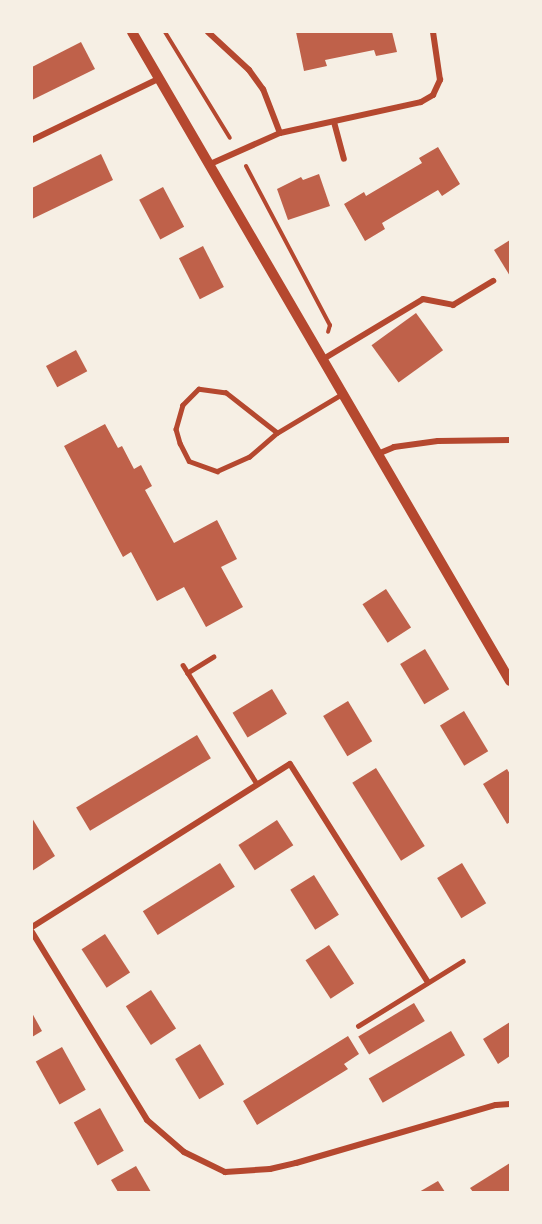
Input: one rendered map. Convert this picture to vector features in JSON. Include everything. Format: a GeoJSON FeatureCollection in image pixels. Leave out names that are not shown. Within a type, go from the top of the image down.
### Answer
{"type":"FeatureCollection","features":[{"type":"Feature","properties":{"kind":"street"},"geometry":{"type":"LineString","coordinates":[[132,32],[208,165],[325,358],[510,681]]}},
{"type":"Feature","properties":{"kind":"street"},"geometry":{"type":"LineString","coordinates":[[208,32],[249,70],[263,89],[280,133]]}},
{"type":"Feature","properties":{"kind":"street"},"geometry":{"type":"LineString","coordinates":[[208,165],[280,133],[421,102],[433,95],[440,80],[433,32]]}},
{"type":"Feature","properties":{"kind":"street"},"geometry":{"type":"LineString","coordinates":[[32,140],[158,79]]}},
{"type":"Feature","properties":{"kind":"street"},"geometry":{"type":"LineString","coordinates":[[334,122],[344,159]]}},
{"type":"Feature","properties":{"kind":"street"},"geometry":{"type":"LineString","coordinates":[[325,358],[423,299],[453,305],[493,281]]}},
{"type":"Feature","properties":{"kind":"street"},"geometry":{"type":"LineString","coordinates":[[380,453],[394,447],[438,441],[510,440]]}},
{"type":"Feature","properties":{"kind":"street"},"geometry":{"type":"LineString","coordinates":[[428,982],[290,764],[32,929],[147,1120],[184,1152],[225,1172],[270,1169],[296,1163],[496,1105],[510,1104]]}},
{"type":"Feature","properties":{"kind":"lane"},"geometry":{"type":"LineString","coordinates":[[277,433],[226,393],[199,389],[183,405],[176,429],[189,461],[217,471],[249,457],[277,433],[345,393]]}},
{"type":"Feature","properties":{"kind":"lane"},"geometry":{"type":"LineString","coordinates":[[187,673],[213,657]]}},
{"type":"Feature","properties":{"kind":"lane"},"geometry":{"type":"LineString","coordinates":[[183,666],[257,784]]}},
{"type":"Feature","properties":{"kind":"lane"},"geometry":{"type":"LineString","coordinates":[[358,1026],[463,961]]}},
{"type":"Feature","properties":{"kind":"path"},"geometry":{"type":"LineString","coordinates":[[165,32],[238,151],[330,325],[325,358]]}},
{"type":"Feature","properties":{"kind":"building"},"geometry":{"type":"Polygon","coordinates":[[[296,32],[392,32],[397,52],[376,56],[374,50],[325,60],[327,66],[304,71],[296,32]]]}},
{"type":"Feature","properties":{"kind":"building"},"geometry":{"type":"Polygon","coordinates":[[[81,42],[95,69],[32,100],[32,67],[81,42]]]}},
{"type":"Feature","properties":{"kind":"building"},"geometry":{"type":"Polygon","coordinates":[[[438,147],[460,184],[442,196],[438,190],[382,223],[385,229],[365,241],[344,204],[364,192],[366,196],[422,163],[419,158],[438,147]]]}},
{"type":"Feature","properties":{"kind":"building"},"geometry":{"type":"Polygon","coordinates":[[[101,154],[113,180],[32,219],[32,188],[101,154]]]}},
{"type":"Feature","properties":{"kind":"building"},"geometry":{"type":"Polygon","coordinates":[[[319,174],[330,206],[288,220],[277,189],[301,177],[303,180],[319,174]]]}},
{"type":"Feature","properties":{"kind":"building"},"geometry":{"type":"Polygon","coordinates":[[[163,187],[184,227],[160,239],[139,200],[163,187]]]}},
{"type":"Feature","properties":{"kind":"building"},"geometry":{"type":"Polygon","coordinates":[[[510,240],[510,276],[494,250],[510,240]]]}},
{"type":"Feature","properties":{"kind":"building"},"geometry":{"type":"Polygon","coordinates":[[[203,246],[224,287],[200,299],[179,258],[203,246]]]}},
{"type":"Feature","properties":{"kind":"building"},"geometry":{"type":"Polygon","coordinates":[[[416,313],[443,350],[399,383],[372,345],[416,313]]]}},
{"type":"Feature","properties":{"kind":"building"},"geometry":{"type":"Polygon","coordinates":[[[76,350],[87,371],[57,387],[46,366],[76,350]]]}},
{"type":"Feature","properties":{"kind":"building"},"geometry":{"type":"Polygon","coordinates":[[[105,424],[118,448],[122,446],[134,469],[141,465],[152,486],[145,490],[174,543],[217,520],[237,559],[221,567],[243,607],[206,627],[184,587],[157,601],[131,552],[123,557],[64,446],[105,424]]]}},
{"type":"Feature","properties":{"kind":"building"},"geometry":{"type":"Polygon","coordinates":[[[386,589],[411,628],[388,643],[363,604],[386,589]]]}},
{"type":"Feature","properties":{"kind":"building"},"geometry":{"type":"Polygon","coordinates":[[[425,649],[449,689],[424,704],[400,664],[425,649]]]}},
{"type":"Feature","properties":{"kind":"building"},"geometry":{"type":"Polygon","coordinates":[[[272,689],[287,714],[248,738],[233,713],[272,689]]]}},
{"type":"Feature","properties":{"kind":"building"},"geometry":{"type":"Polygon","coordinates":[[[348,701],[372,741],[347,756],[323,716],[348,701]]]}},
{"type":"Feature","properties":{"kind":"building"},"geometry":{"type":"Polygon","coordinates":[[[464,711],[488,751],[464,766],[440,725],[464,711]]]}},
{"type":"Feature","properties":{"kind":"building"},"geometry":{"type":"Polygon","coordinates":[[[197,735],[211,758],[90,831],[76,808],[197,735]]]}},
{"type":"Feature","properties":{"kind":"building"},"geometry":{"type":"Polygon","coordinates":[[[376,768],[425,846],[401,861],[352,783],[376,768]]]}},
{"type":"Feature","properties":{"kind":"building"},"geometry":{"type":"Polygon","coordinates":[[[507,769],[510,774],[510,822],[507,824],[483,784],[507,769]]]}},
{"type":"Feature","properties":{"kind":"building"},"geometry":{"type":"Polygon","coordinates":[[[32,818],[55,856],[32,871],[32,818]]]}},
{"type":"Feature","properties":{"kind":"building"},"geometry":{"type":"Polygon","coordinates":[[[277,820],[293,845],[255,870],[238,845],[277,820]]]}},
{"type":"Feature","properties":{"kind":"building"},"geometry":{"type":"Polygon","coordinates":[[[220,863],[235,887],[158,935],[143,911],[220,863]]]}},
{"type":"Feature","properties":{"kind":"building"},"geometry":{"type":"Polygon","coordinates":[[[462,863],[486,903],[461,918],[437,878],[462,863]]]}},
{"type":"Feature","properties":{"kind":"building"},"geometry":{"type":"Polygon","coordinates":[[[314,875],[339,915],[315,930],[290,890],[314,875]]]}},
{"type":"Feature","properties":{"kind":"building"},"geometry":{"type":"Polygon","coordinates":[[[105,934],[130,973],[107,988],[82,949],[105,934]]]}},
{"type":"Feature","properties":{"kind":"building"},"geometry":{"type":"Polygon","coordinates":[[[329,945],[354,984],[331,999],[306,960],[329,945]]]}},
{"type":"Feature","properties":{"kind":"building"},"geometry":{"type":"Polygon","coordinates":[[[151,990],[176,1029],[151,1045],[126,1006],[151,990]]]}},
{"type":"Feature","properties":{"kind":"building"},"geometry":{"type":"Polygon","coordinates":[[[414,1003],[425,1021],[369,1054],[358,1036],[414,1003]]]}},
{"type":"Feature","properties":{"kind":"building"},"geometry":{"type":"Polygon","coordinates":[[[32,1013],[42,1031],[32,1037],[32,1013]]]}},
{"type":"Feature","properties":{"kind":"building"},"geometry":{"type":"Polygon","coordinates":[[[510,1022],[510,1056],[498,1064],[483,1039],[510,1022]]]}},
{"type":"Feature","properties":{"kind":"building"},"geometry":{"type":"Polygon","coordinates":[[[451,1031],[465,1055],[383,1103],[369,1078],[451,1031]]]}},
{"type":"Feature","properties":{"kind":"building"},"geometry":{"type":"Polygon","coordinates":[[[348,1036],[359,1054],[344,1064],[348,1069],[257,1125],[243,1101],[348,1036]]]}},
{"type":"Feature","properties":{"kind":"building"},"geometry":{"type":"Polygon","coordinates":[[[200,1044],[224,1084],[199,1099],[175,1059],[200,1044]]]}},
{"type":"Feature","properties":{"kind":"building"},"geometry":{"type":"Polygon","coordinates":[[[62,1047],[86,1090],[60,1104],[36,1062],[62,1047]]]}},
{"type":"Feature","properties":{"kind":"building"},"geometry":{"type":"Polygon","coordinates":[[[100,1108],[124,1151],[98,1165],[74,1123],[100,1108]]]}},
{"type":"Feature","properties":{"kind":"building"},"geometry":{"type":"Polygon","coordinates":[[[510,1163],[510,1192],[473,1192],[470,1188],[510,1163]]]}},
{"type":"Feature","properties":{"kind":"building"},"geometry":{"type":"Polygon","coordinates":[[[136,1166],[151,1192],[118,1192],[111,1180],[136,1166]]]}},
{"type":"Feature","properties":{"kind":"building"},"geometry":{"type":"Polygon","coordinates":[[[438,1181],[445,1192],[419,1192],[438,1181]]]}}]}
